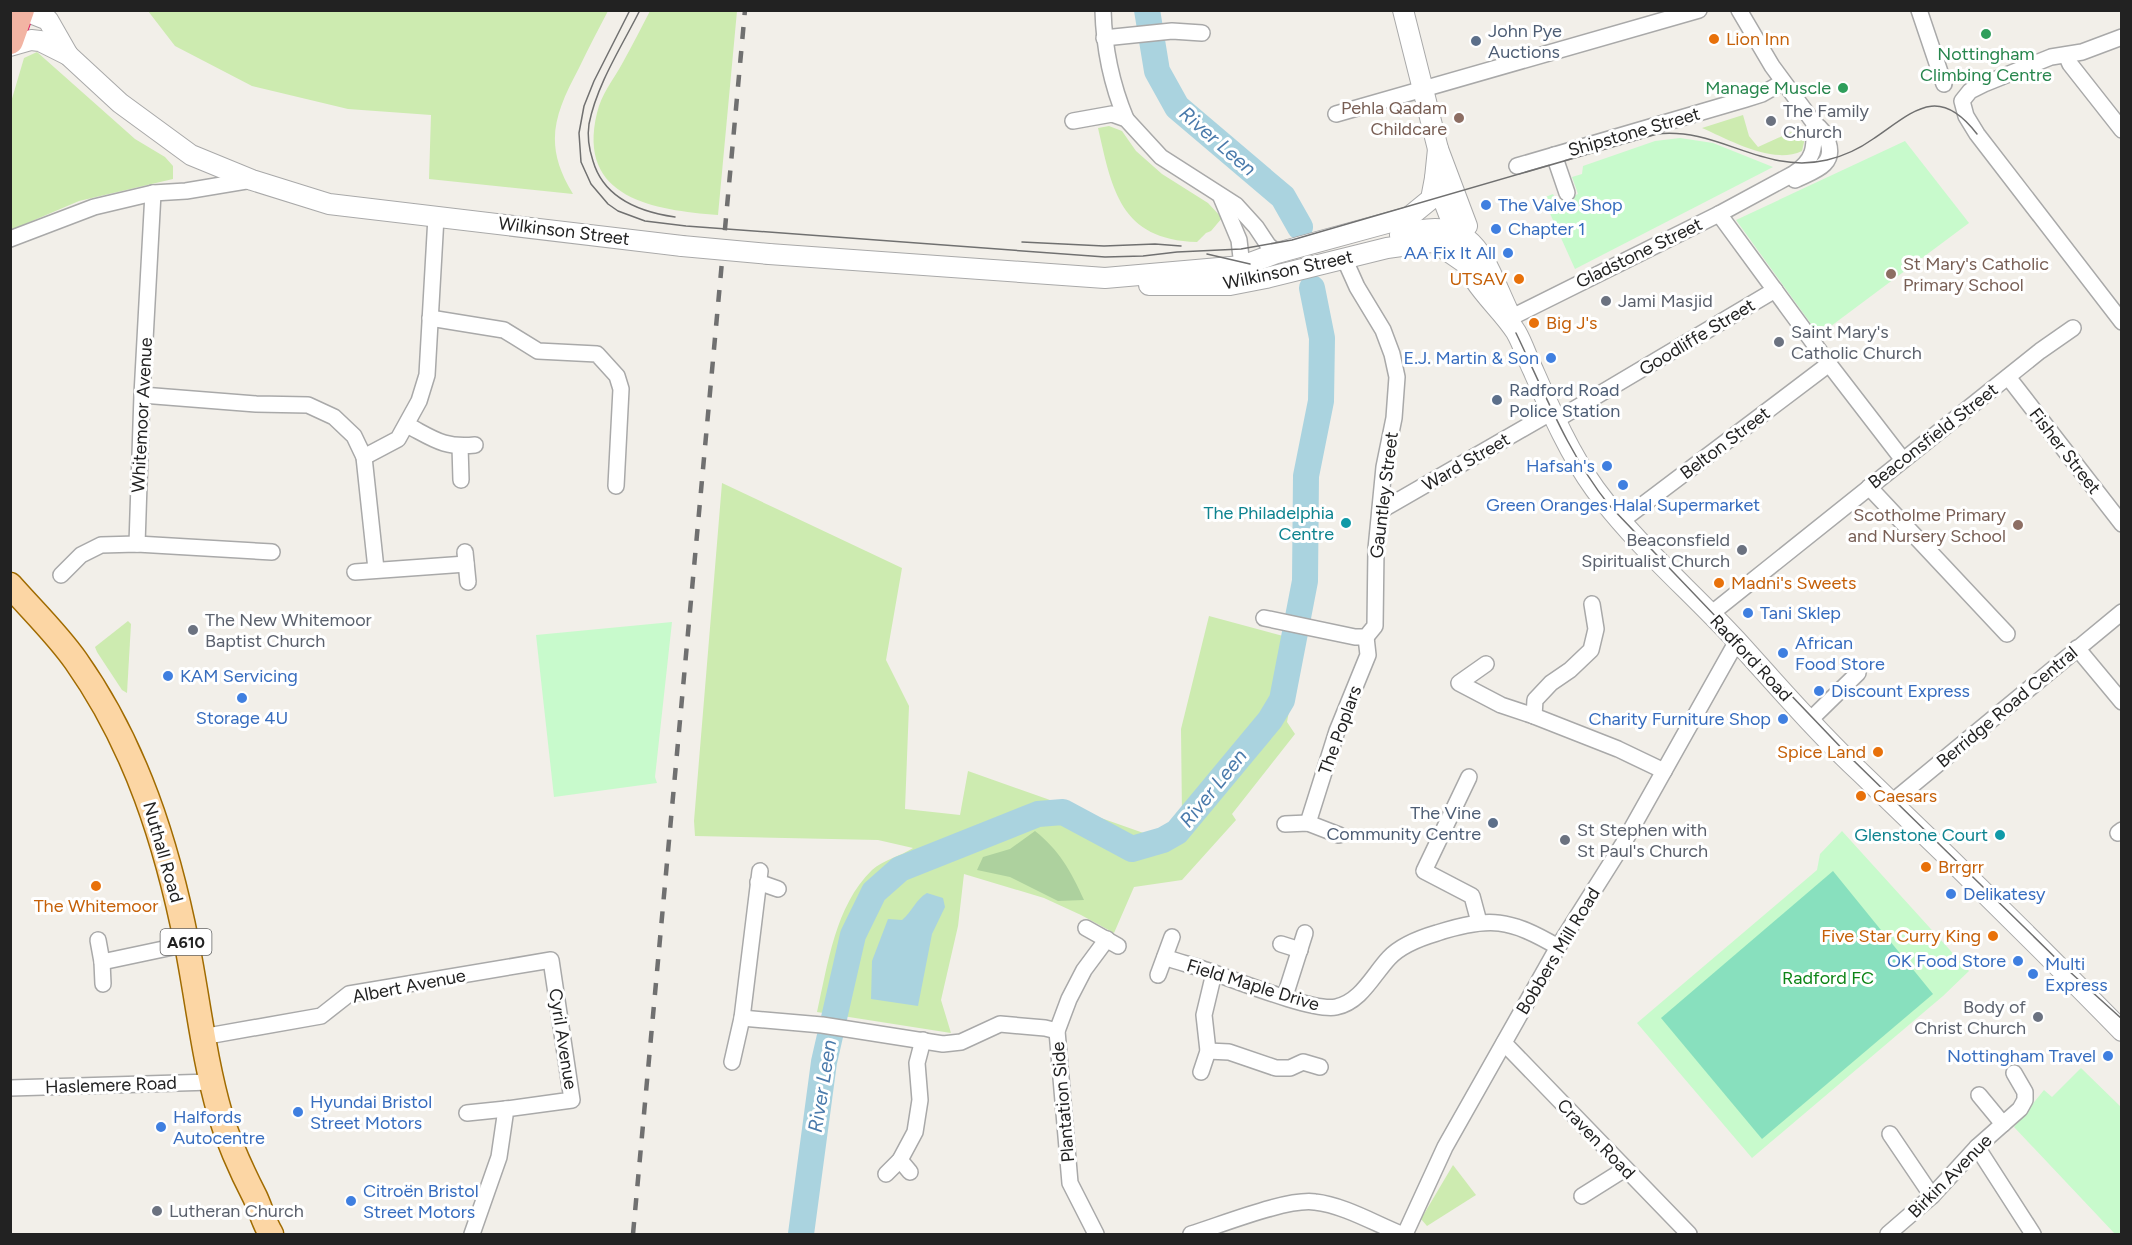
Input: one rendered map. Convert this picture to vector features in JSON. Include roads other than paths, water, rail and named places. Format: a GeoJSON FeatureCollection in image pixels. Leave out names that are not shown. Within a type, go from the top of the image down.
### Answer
{"type":"FeatureCollection","features":[{"type":"Feature","properties":{"kind":"highway"},"geometry":{"type":"LineString","coordinates":[[10,15],[21,10]]}},
{"type":"Feature","properties":{"kind":"highway"},"geometry":{"type":"LineString","coordinates":[[10,41],[21,10]]}},
{"type":"Feature","properties":{"kind":"main road","name":"Nuthall Road"},"geometry":{"type":"LineString","coordinates":[[15,589],[80,667],[112,720],[137,769],[152,807],[166,853],[187,944],[202,1037],[212,1082],[232,1151],[265,1233]]}},
{"type":"Feature","properties":{"kind":"street","name":"Wilkinson Street"},"geometry":{"type":"LineString","coordinates":[[21,10],[48,20],[68,55]]}},
{"type":"Feature","properties":{"kind":"street"},"geometry":{"type":"LineString","coordinates":[[1103,10],[1104,38],[1110,75],[1126,119],[1161,157],[1236,206],[1256,226],[1268,246],[1277,253]]}},
{"type":"Feature","properties":{"kind":"street","name":"Radford Road"},"geometry":{"type":"LineString","coordinates":[[1403,10],[1438,148],[1474,245],[1486,264],[1554,416],[1587,479],[1620,522],[1737,641],[1810,720],[2121,1031]]}},
{"type":"Feature","properties":{"kind":"street"},"geometry":{"type":"LineString","coordinates":[[1336,114],[1423,91],[1699,10]]}},
{"type":"Feature","properties":{"kind":"street"},"geometry":{"type":"LineString","coordinates":[[1739,10],[1783,82],[1814,123]]}},
{"type":"Feature","properties":{"kind":"street"},"geometry":{"type":"LineString","coordinates":[[1919,10],[1944,84]]}},
{"type":"Feature","properties":{"kind":"street"},"geometry":{"type":"LineString","coordinates":[[1104,38],[1172,31],[1202,33]]}},
{"type":"Feature","properties":{"kind":"street"},"geometry":{"type":"LineString","coordinates":[[2121,37],[2082,52],[2051,57],[1984,84],[1970,91],[1962,101],[1966,116],[1977,134],[2121,322]]}},
{"type":"Feature","properties":{"kind":"street","name":"Wilkinson Street"},"geometry":{"type":"LineString","coordinates":[[10,46],[40,40],[68,55],[120,103],[191,155],[252,180],[329,204],[682,246],[1105,278],[1134,284],[1230,285],[1387,248],[1436,243]]}},
{"type":"Feature","properties":{"kind":"street"},"geometry":{"type":"LineString","coordinates":[[2067,55],[2070,64],[2121,130]]}},
{"type":"Feature","properties":{"kind":"street","name":"Shipstone Street"},"geometry":{"type":"LineString","coordinates":[[1517,166],[1746,99],[1783,82]]}},
{"type":"Feature","properties":{"kind":"street"},"geometry":{"type":"LineString","coordinates":[[1073,121],[1112,114],[1126,119]]}},
{"type":"Feature","properties":{"kind":"street","name":"Gladstone Street"},"geometry":{"type":"LineString","coordinates":[[1772,186],[1795,180],[1828,160],[1831,152],[1827,138],[1822,129],[1814,123]]}},
{"type":"Feature","properties":{"kind":"street","name":"Gladstone Street"},"geometry":{"type":"LineString","coordinates":[[1511,324],[1798,171],[1806,163],[1814,148],[1814,123]]}},
{"type":"Feature","properties":{"kind":"street","name":"Radford Road"},"geometry":{"type":"LineString","coordinates":[[1438,148],[1436,178],[1463,251],[1465,263],[1481,290],[1511,324]]}},
{"type":"Feature","properties":{"kind":"street"},"geometry":{"type":"LineString","coordinates":[[1554,155],[1567,193]]}},
{"type":"Feature","properties":{"kind":"street","name":"Wilkinson Street"},"geometry":{"type":"LineString","coordinates":[[1105,278],[1246,265],[1277,253],[1409,217],[1431,199],[1436,178]]}},
{"type":"Feature","properties":{"kind":"street"},"geometry":{"type":"LineString","coordinates":[[10,239],[94,207],[153,193],[186,191],[252,180]]}},
{"type":"Feature","properties":{"kind":"street","name":"Whitemoor Avenue"},"geometry":{"type":"LineString","coordinates":[[136,544],[153,193]]}},
{"type":"Feature","properties":{"kind":"street"},"geometry":{"type":"LineString","coordinates":[[1221,197],[1239,240],[1249,274],[1284,273]]}},
{"type":"Feature","properties":{"kind":"street"},"geometry":{"type":"LineString","coordinates":[[1436,243],[1455,232],[1460,223],[1461,209]]}},
{"type":"Feature","properties":{"kind":"street"},"geometry":{"type":"LineString","coordinates":[[1719,214],[1903,460]]}},
{"type":"Feature","properties":{"kind":"street"},"geometry":{"type":"LineString","coordinates":[[364,457],[398,439],[420,401],[427,375],[436,217]]}},
{"type":"Feature","properties":{"kind":"street"},"geometry":{"type":"LineString","coordinates":[[1246,265],[1280,265],[1316,259],[1436,228],[1455,232],[1474,245]]}},
{"type":"Feature","properties":{"kind":"street"},"geometry":{"type":"LineString","coordinates":[[1436,243],[1465,263]]}},
{"type":"Feature","properties":{"kind":"street","name":"Gauntley Street"},"geometry":{"type":"LineString","coordinates":[[1344,258],[1357,287],[1383,330],[1397,377],[1394,418],[1384,467],[1376,549],[1374,626],[1366,637]]}},
{"type":"Feature","properties":{"kind":"street","name":"Goodliffe Street"},"geometry":{"type":"LineString","coordinates":[[1554,416],[1775,290]]}},
{"type":"Feature","properties":{"kind":"street"},"geometry":{"type":"LineString","coordinates":[[430,318],[504,330],[538,351],[597,354],[617,376],[621,389],[616,486]]}},
{"type":"Feature","properties":{"kind":"street","name":"Beaconsfield Street"},"geometry":{"type":"LineString","coordinates":[[1712,615],[1869,487],[2073,328]]}},
{"type":"Feature","properties":{"kind":"street","name":"Belton Street"},"geometry":{"type":"LineString","coordinates":[[1620,522],[1829,364]]}},
{"type":"Feature","properties":{"kind":"street","name":"Fisher Street"},"geometry":{"type":"LineString","coordinates":[[2008,377],[2121,524]]}},
{"type":"Feature","properties":{"kind":"street"},"geometry":{"type":"LineString","coordinates":[[142,395],[256,404],[308,405],[334,417],[354,436],[364,457],[376,569]]}},
{"type":"Feature","properties":{"kind":"street","name":"Ward Street"},"geometry":{"type":"LineString","coordinates":[[1380,512],[1554,416]]}},
{"type":"Feature","properties":{"kind":"street"},"geometry":{"type":"LineString","coordinates":[[407,425],[446,445],[467,445],[461,480]]}},
{"type":"Feature","properties":{"kind":"street"},"geometry":{"type":"LineString","coordinates":[[1869,487],[2007,634]]}},
{"type":"Feature","properties":{"kind":"street"},"geometry":{"type":"LineString","coordinates":[[230,534],[230,550]]}},
{"type":"Feature","properties":{"kind":"street"},"geometry":{"type":"LineString","coordinates":[[61,575],[81,555],[100,545],[136,544],[272,552]]}},
{"type":"Feature","properties":{"kind":"street"},"geometry":{"type":"LineString","coordinates":[[356,572],[466,558],[468,582]]}},
{"type":"Feature","properties":{"kind":"street"},"geometry":{"type":"LineString","coordinates":[[1534,716],[1535,700],[1551,683],[1570,670],[1591,650],[1596,629],[1592,604]]}},
{"type":"Feature","properties":{"kind":"street","name":"Berridge Road Central"},"geometry":{"type":"LineString","coordinates":[[1892,802],[2121,612]]}},
{"type":"Feature","properties":{"kind":"street"},"geometry":{"type":"LineString","coordinates":[[1264,618],[1355,638],[1366,637]]}},
{"type":"Feature","properties":{"kind":"street","name":"The Poplars"},"geometry":{"type":"LineString","coordinates":[[1308,823],[1337,731],[1368,655],[1366,637]]}},
{"type":"Feature","properties":{"kind":"street","name":"Bobbers Mill Road"},"geometry":{"type":"LineString","coordinates":[[1403,1234],[1445,1147],[1558,947],[1623,844],[1737,641]]}},
{"type":"Feature","properties":{"kind":"street"},"geometry":{"type":"LineString","coordinates":[[2077,648],[2121,702]]}},
{"type":"Feature","properties":{"kind":"street"},"geometry":{"type":"LineString","coordinates":[[1486,664],[1459,683],[1501,705],[1618,749],[1664,771]]}},
{"type":"Feature","properties":{"kind":"street"},"geometry":{"type":"LineString","coordinates":[[1810,720],[1858,673]]}},
{"type":"Feature","properties":{"kind":"street"},"geometry":{"type":"LineString","coordinates":[[1469,777],[1424,872],[1472,896],[1479,922]]}},
{"type":"Feature","properties":{"kind":"street"},"geometry":{"type":"LineString","coordinates":[[1285,824],[1308,823],[1339,835]]}},
{"type":"Feature","properties":{"kind":"street"},"geometry":{"type":"LineString","coordinates":[[732,1062],[742,1018],[759,877],[778,889]]}},
{"type":"Feature","properties":{"kind":"street","name":"Field Maple Drive"},"geometry":{"type":"LineString","coordinates":[[1165,957],[1318,1007],[1334,1008],[1354,999],[1389,957],[1403,946],[1424,937],[1479,922],[1493,921],[1516,925],[1558,947]]}},
{"type":"Feature","properties":{"kind":"street","name":"Plantation Side"},"geometry":{"type":"LineString","coordinates":[[1086,928],[1112,942],[1084,970],[1069,999],[1057,1031],[1070,1183],[1096,1234]]}},
{"type":"Feature","properties":{"kind":"street"},"geometry":{"type":"LineString","coordinates":[[1285,996],[1305,933]]}},
{"type":"Feature","properties":{"kind":"street","name":"Field Maple Drive"},"geometry":{"type":"LineString","coordinates":[[1158,975],[1172,937]]}},
{"type":"Feature","properties":{"kind":"street"},"geometry":{"type":"LineString","coordinates":[[98,940],[103,984]]}},
{"type":"Feature","properties":{"kind":"street"},"geometry":{"type":"LineString","coordinates":[[102,962],[187,944]]}},
{"type":"Feature","properties":{"kind":"street"},"geometry":{"type":"LineString","coordinates":[[1281,944],[1300,950]]}},
{"type":"Feature","properties":{"kind":"street","name":"Albert Avenue"},"geometry":{"type":"LineString","coordinates":[[202,1037],[321,1016],[349,994],[551,960]]}},
{"type":"Feature","properties":{"kind":"street","name":"Cyril Avenue"},"geometry":{"type":"LineString","coordinates":[[506,1109],[572,1100],[551,960]]}},
{"type":"Feature","properties":{"kind":"street"},"geometry":{"type":"LineString","coordinates":[[1201,1072],[1208,1051],[1204,1015],[1214,972]]}},
{"type":"Feature","properties":{"kind":"street"},"geometry":{"type":"LineString","coordinates":[[742,1018],[822,1025],[943,1044],[961,1042],[1000,1024],[1057,1031]]}},
{"type":"Feature","properties":{"kind":"street"},"geometry":{"type":"LineString","coordinates":[[886,1174],[905,1166],[915,1132],[920,1100],[918,1063],[923,1040]]}},
{"type":"Feature","properties":{"kind":"street","name":"Craven Road"},"geometry":{"type":"LineString","coordinates":[[1504,1043],[1689,1234]]}},
{"type":"Feature","properties":{"kind":"street"},"geometry":{"type":"LineString","coordinates":[[1208,1051],[1229,1052],[1276,1068],[1290,1068],[1303,1062],[1320,1067]]}},
{"type":"Feature","properties":{"kind":"street","name":"Birkin Avenue"},"geometry":{"type":"LineString","coordinates":[[1888,1234],[1932,1197],[1977,1147],[2020,1109],[2025,1100],[2025,1092],[2014,1073]]}},
{"type":"Feature","properties":{"kind":"street","name":"Haslemere Road"},"geometry":{"type":"LineString","coordinates":[[10,1088],[212,1082]]}},
{"type":"Feature","properties":{"kind":"street"},"geometry":{"type":"LineString","coordinates":[[1979,1095],[2007,1120]]}},
{"type":"Feature","properties":{"kind":"street"},"geometry":{"type":"LineString","coordinates":[[467,1113],[506,1109],[499,1156],[472,1234]]}},
{"type":"Feature","properties":{"kind":"street"},"geometry":{"type":"LineString","coordinates":[[1890,1134],[1932,1197]]}},
{"type":"Feature","properties":{"kind":"street"},"geometry":{"type":"LineString","coordinates":[[1977,1147],[2033,1234]]}},
{"type":"Feature","properties":{"kind":"street"},"geometry":{"type":"LineString","coordinates":[[1582,1196],[1625,1169]]}},
{"type":"Feature","properties":{"kind":"street"},"geometry":{"type":"LineString","coordinates":[[1191,1234],[1233,1227],[1298,1202],[1308,1201],[1339,1208],[1403,1234]]}},
{"type":"Feature","properties":{"kind":"water"},"geometry":{"type":"Polygon","coordinates":[[[927,893],[943,898],[945,907],[932,934],[918,1006],[871,999],[872,961],[888,919],[902,920],[927,893]]]}},
{"type":"Feature","properties":{"kind":"waterway","name":"River Leen"},"geometry":{"type":"LineString","coordinates":[[1147,10],[1157,71],[1177,107],[1283,197],[1300,227]]}},
{"type":"Feature","properties":{"kind":"waterway","name":"River Leen"},"geometry":{"type":"LineString","coordinates":[[801,1234],[824,1062],[853,935],[874,892],[900,869],[1038,814],[1063,812],[1132,849],[1163,840],[1177,832],[1270,720],[1282,700],[1305,581],[1306,476],[1321,401],[1322,338],[1312,288]]}},
{"type":"Feature","properties":{"kind":"tram line"},"geometry":{"type":"LineString","coordinates":[[630,10],[584,106],[579,133],[581,162],[591,184],[608,204],[618,211],[645,221],[686,226],[1105,257],[1143,256],[1241,249],[1292,240],[1657,134],[1701,137],[1761,157],[1804,163],[1827,160],[1851,152],[1913,112],[1925,107],[1938,106],[1950,109],[1963,118],[1977,134]]}},
{"type":"Feature","properties":{"kind":"tram line"},"geometry":{"type":"LineString","coordinates":[[640,10],[598,94],[589,124],[589,147],[598,174],[615,194],[637,207],[675,217]]}},
{"type":"Feature","properties":{"kind":"tram line"},"geometry":{"type":"LineString","coordinates":[[1022,242],[1104,246],[1155,244],[1181,246]]}},
{"type":"Feature","properties":{"kind":"tram line"},"geometry":{"type":"LineString","coordinates":[[1207,254],[1250,264]]}},
{"type":"Feature","properties":{"kind":"tram line"},"geometry":{"type":"LineString","coordinates":[[1516,333],[1569,443],[1581,465],[1609,505],[1852,759],[2070,972],[2122,1019]]}},
{"type":"Feature","properties":{"kind":"railway"},"geometry":{"type":"LineString","coordinates":[[633,1234],[745,10]]}},
{"type":"Feature","properties":{"kind":"place","name":"Nottingham Climbing Centre"},"geometry":{"type":"Point","coordinates":[1986,34]}},
{"type":"Feature","properties":{"kind":"place","name":"Lion Inn"},"geometry":{"type":"Point","coordinates":[1714,39]}},
{"type":"Feature","properties":{"kind":"place","name":"John Pye Auctions"},"geometry":{"type":"Point","coordinates":[1476,41]}},
{"type":"Feature","properties":{"kind":"place","name":"Manage Muscle"},"geometry":{"type":"Point","coordinates":[1843,88]}},
{"type":"Feature","properties":{"kind":"place","name":"Pehla Qadam Childcare"},"geometry":{"type":"Point","coordinates":[1459,118]}},
{"type":"Feature","properties":{"kind":"place","name":"The Family Church"},"geometry":{"type":"Point","coordinates":[1771,121]}},
{"type":"Feature","properties":{"kind":"place","name":"The Valve Shop"},"geometry":{"type":"Point","coordinates":[1486,205]}},
{"type":"Feature","properties":{"kind":"place","name":"Chapter 1"},"geometry":{"type":"Point","coordinates":[1496,229]}},
{"type":"Feature","properties":{"kind":"place","name":"AA Fix It All"},"geometry":{"type":"Point","coordinates":[1508,253]}},
{"type":"Feature","properties":{"kind":"place","name":"St Mary's Catholic Primary School"},"geometry":{"type":"Point","coordinates":[1891,274]}},
{"type":"Feature","properties":{"kind":"place","name":"UTSAV"},"geometry":{"type":"Point","coordinates":[1519,279]}},
{"type":"Feature","properties":{"kind":"place","name":"Jami Masjid"},"geometry":{"type":"Point","coordinates":[1606,301]}},
{"type":"Feature","properties":{"kind":"place","name":"Big J's"},"geometry":{"type":"Point","coordinates":[1534,323]}},
{"type":"Feature","properties":{"kind":"place","name":"Saint Mary's Catholic Church"},"geometry":{"type":"Point","coordinates":[1779,342]}},
{"type":"Feature","properties":{"kind":"place","name":"E.J. Martin & Son"},"geometry":{"type":"Point","coordinates":[1551,358]}},
{"type":"Feature","properties":{"kind":"place","name":"Radford Road Police Station"},"geometry":{"type":"Point","coordinates":[1497,400]}},
{"type":"Feature","properties":{"kind":"place","name":"Hafsah's"},"geometry":{"type":"Point","coordinates":[1607,466]}},
{"type":"Feature","properties":{"kind":"place","name":"Green Oranges Halal Supermarket"},"geometry":{"type":"Point","coordinates":[1623,485]}},
{"type":"Feature","properties":{"kind":"place","name":"The Philadelphia Centre"},"geometry":{"type":"Point","coordinates":[1346,523]}},
{"type":"Feature","properties":{"kind":"place","name":"Scotholme Primary and Nursery School"},"geometry":{"type":"Point","coordinates":[2018,525]}},
{"type":"Feature","properties":{"kind":"place","name":"Beaconsfield Spiritualist Church"},"geometry":{"type":"Point","coordinates":[1742,550]}},
{"type":"Feature","properties":{"kind":"place","name":"Madni's Sweets"},"geometry":{"type":"Point","coordinates":[1719,583]}},
{"type":"Feature","properties":{"kind":"place","name":"Tani Sklep"},"geometry":{"type":"Point","coordinates":[1748,613]}},
{"type":"Feature","properties":{"kind":"place","name":"The New Whitemoor Baptist Church"},"geometry":{"type":"Point","coordinates":[193,630]}},
{"type":"Feature","properties":{"kind":"place","name":"African Food Store"},"geometry":{"type":"Point","coordinates":[1783,653]}},
{"type":"Feature","properties":{"kind":"place","name":"KAM Servicing"},"geometry":{"type":"Point","coordinates":[168,676]}},
{"type":"Feature","properties":{"kind":"place","name":"Discount Express"},"geometry":{"type":"Point","coordinates":[1819,691]}},
{"type":"Feature","properties":{"kind":"place","name":"Storage 4U"},"geometry":{"type":"Point","coordinates":[242,698]}},
{"type":"Feature","properties":{"kind":"place","name":"Charity Furniture Shop"},"geometry":{"type":"Point","coordinates":[1783,719]}},
{"type":"Feature","properties":{"kind":"place","name":"Spice Land"},"geometry":{"type":"Point","coordinates":[1878,752]}},
{"type":"Feature","properties":{"kind":"place","name":"Caesars"},"geometry":{"type":"Point","coordinates":[1861,796]}},
{"type":"Feature","properties":{"kind":"place","name":"The Vine Community Centre"},"geometry":{"type":"Point","coordinates":[1493,823]}},
{"type":"Feature","properties":{"kind":"place","name":"Glenstone Court"},"geometry":{"type":"Point","coordinates":[2000,835]}},
{"type":"Feature","properties":{"kind":"place","name":"St Stephen with St Paul's Church"},"geometry":{"type":"Point","coordinates":[1565,840]}},
{"type":"Feature","properties":{"kind":"place","name":"Brrgrr"},"geometry":{"type":"Point","coordinates":[1926,867]}},
{"type":"Feature","properties":{"kind":"place","name":"The Whitemoor"},"geometry":{"type":"Point","coordinates":[96,886]}},
{"type":"Feature","properties":{"kind":"place","name":"Delikatesy"},"geometry":{"type":"Point","coordinates":[1951,894]}},
{"type":"Feature","properties":{"kind":"place","name":"Five Star Curry King"},"geometry":{"type":"Point","coordinates":[1993,936]}},
{"type":"Feature","properties":{"kind":"place","name":"OK Food Store"},"geometry":{"type":"Point","coordinates":[2018,961]}},
{"type":"Feature","properties":{"kind":"place","name":"Multi Express"},"geometry":{"type":"Point","coordinates":[2033,974]}},
{"type":"Feature","properties":{"kind":"place","name":"Body of Christ Church"},"geometry":{"type":"Point","coordinates":[2038,1017]}},
{"type":"Feature","properties":{"kind":"place","name":"Nottingham Travel"},"geometry":{"type":"Point","coordinates":[2108,1056]}},
{"type":"Feature","properties":{"kind":"place","name":"Hyundai Bristol Street Motors"},"geometry":{"type":"Point","coordinates":[298,1112]}},
{"type":"Feature","properties":{"kind":"place","name":"Halfords Autocentre"},"geometry":{"type":"Point","coordinates":[161,1127]}},
{"type":"Feature","properties":{"kind":"place","name":"Citroën Bristol Street Motors"},"geometry":{"type":"Point","coordinates":[351,1201]}},
{"type":"Feature","properties":{"kind":"place","name":"Lutheran Church"},"geometry":{"type":"Point","coordinates":[157,1211]}},
{"type":"Feature","properties":{"kind":"park label","name":"Radford FC"},"geometry":{"type":"Point","coordinates":[1828,978]}}]}
